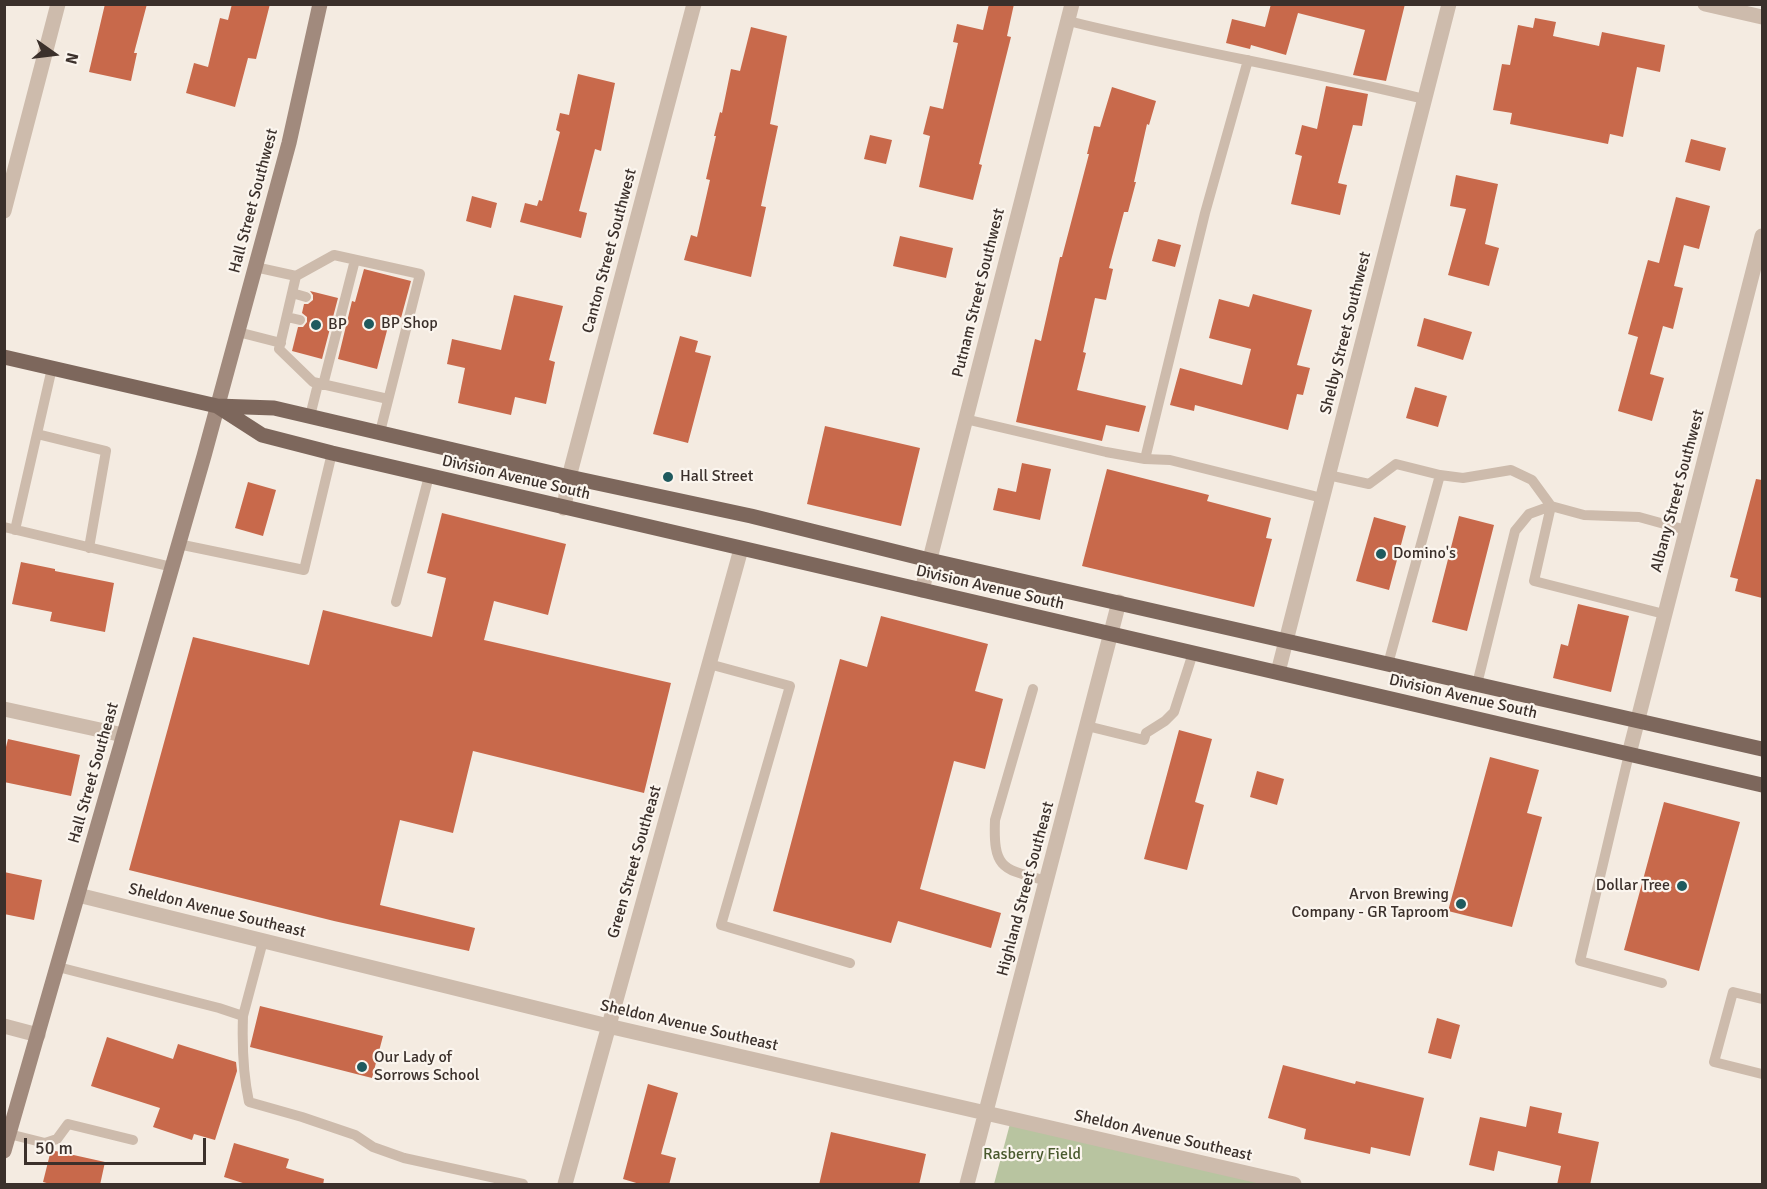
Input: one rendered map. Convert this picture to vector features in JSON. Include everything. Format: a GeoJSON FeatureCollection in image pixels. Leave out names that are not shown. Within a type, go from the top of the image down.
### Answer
{"type":"FeatureCollection","features":[{"type":"Feature","properties":{"kind":"main road","name":"Hall Street Southwest"},"geometry":{"type":"LineString","coordinates":[[217,406],[289,143],[321,4]]}},
{"type":"Feature","properties":{"kind":"main road","name":"Division Avenue South"},"geometry":{"type":"LineString","coordinates":[[4,357],[217,406],[274,408],[310,416],[569,477],[751,516],[929,560],[1285,642],[1637,719],[1762,749]]}},
{"type":"Feature","properties":{"kind":"main road","name":"Division Avenue South"},"geometry":{"type":"LineString","coordinates":[[217,406],[262,435],[332,453],[1762,785]]}},
{"type":"Feature","properties":{"kind":"main road","name":"Hall Street Southeast"},"geometry":{"type":"LineString","coordinates":[[4,1150],[217,406]]}},
{"type":"Feature","properties":{"kind":"street"},"geometry":{"type":"LineString","coordinates":[[5,207],[58,4]]}},
{"type":"Feature","properties":{"kind":"street","name":"Canton Street Southwest"},"geometry":{"type":"LineString","coordinates":[[564,508],[569,477],[694,4]]}},
{"type":"Feature","properties":{"kind":"street","name":"Putnam Street Southwest"},"geometry":{"type":"LineString","coordinates":[[922,590],[1072,4]]}},
{"type":"Feature","properties":{"kind":"street","name":"Shelby Street Southwest"},"geometry":{"type":"LineString","coordinates":[[1278,672],[1449,4]]}},
{"type":"Feature","properties":{"kind":"street"},"geometry":{"type":"LineString","coordinates":[[1705,4],[1762,17]]}},
{"type":"Feature","properties":{"kind":"street","name":"Albany Street Southwest"},"geometry":{"type":"LineString","coordinates":[[1629,754],[1762,236]]}},
{"type":"Feature","properties":{"kind":"street","name":"Green Street Southeast"},"geometry":{"type":"LineString","coordinates":[[565,1185],[741,549]]}},
{"type":"Feature","properties":{"kind":"street","name":"Highland Street Southeast"},"geometry":{"type":"LineString","coordinates":[[967,1185],[1119,602]]}},
{"type":"Feature","properties":{"kind":"street"},"geometry":{"type":"LineString","coordinates":[[4,709],[123,735]]}},
{"type":"Feature","properties":{"kind":"street","name":"Sheldon Avenue Southeast"},"geometry":{"type":"LineString","coordinates":[[78,895],[1237,1178],[1294,1185]]}},
{"type":"Feature","properties":{"kind":"street"},"geometry":{"type":"LineString","coordinates":[[4,1026],[38,1035]]}},
{"type":"Feature","properties":{"kind":"lane"},"geometry":{"type":"LineString","coordinates":[[1068,21],[1143,40],[1248,60],[1424,99]]}},
{"type":"Feature","properties":{"kind":"lane"},"geometry":{"type":"LineString","coordinates":[[1145,459],[1205,213],[1248,60]]}},
{"type":"Feature","properties":{"kind":"lane"},"geometry":{"type":"LineString","coordinates":[[255,267],[296,276],[334,255],[420,274],[380,432]]}},
{"type":"Feature","properties":{"kind":"lane"},"geometry":{"type":"LineString","coordinates":[[310,416],[340,305],[355,260]]}},
{"type":"Feature","properties":{"kind":"lane"},"geometry":{"type":"LineString","coordinates":[[296,276],[279,349],[313,382],[388,399]]}},
{"type":"Feature","properties":{"kind":"lane"},"geometry":{"type":"LineString","coordinates":[[292,293],[306,297]]}},
{"type":"Feature","properties":{"kind":"lane"},"geometry":{"type":"LineString","coordinates":[[287,317],[300,320]]}},
{"type":"Feature","properties":{"kind":"lane"},"geometry":{"type":"LineString","coordinates":[[238,332],[281,340],[295,339]]}},
{"type":"Feature","properties":{"kind":"lane"},"geometry":{"type":"LineString","coordinates":[[52,368],[37,434],[10,529],[172,567]]}},
{"type":"Feature","properties":{"kind":"lane"},"geometry":{"type":"LineString","coordinates":[[965,419],[1145,459],[1170,460],[1322,498]]}},
{"type":"Feature","properties":{"kind":"lane"},"geometry":{"type":"LineString","coordinates":[[37,434],[106,451],[89,548]]}},
{"type":"Feature","properties":{"kind":"lane"},"geometry":{"type":"LineString","coordinates":[[178,544],[304,570],[332,453]]}},
{"type":"Feature","properties":{"kind":"lane"},"geometry":{"type":"LineString","coordinates":[[1328,475],[1369,484],[1396,464],[1463,478],[1511,470],[1532,480],[1551,506],[1534,581],[1664,614]]}},
{"type":"Feature","properties":{"kind":"lane"},"geometry":{"type":"LineString","coordinates":[[1388,664],[1440,475]]}},
{"type":"Feature","properties":{"kind":"lane"},"geometry":{"type":"LineString","coordinates":[[396,602],[429,476]]}},
{"type":"Feature","properties":{"kind":"lane"},"geometry":{"type":"LineString","coordinates":[[1477,684],[1515,531],[1529,514],[1551,506],[1584,515],[1639,517],[1686,530]]}},
{"type":"Feature","properties":{"kind":"lane"},"geometry":{"type":"LineString","coordinates":[[1087,726],[1144,741],[1146,733],[1165,722],[1174,712],[1193,653]]}},
{"type":"Feature","properties":{"kind":"lane"},"geometry":{"type":"LineString","coordinates":[[709,664],[790,686],[721,925],[850,963]]}},
{"type":"Feature","properties":{"kind":"lane"},"geometry":{"type":"LineString","coordinates":[[1033,689],[995,820],[994,843],[999,861],[1012,872],[1047,881]]}},
{"type":"Feature","properties":{"kind":"lane"},"geometry":{"type":"LineString","coordinates":[[1629,754],[1580,961],[1662,983]]}},
{"type":"Feature","properties":{"kind":"lane"},"geometry":{"type":"LineString","coordinates":[[263,941],[243,1016],[242,1046],[245,1086],[249,1102],[355,1135],[373,1147],[404,1158],[524,1185]]}},
{"type":"Feature","properties":{"kind":"lane"},"geometry":{"type":"LineString","coordinates":[[58,967],[243,1016]]}},
{"type":"Feature","properties":{"kind":"lane"},"geometry":{"type":"LineString","coordinates":[[1762,999],[1733,992],[1714,1062],[1762,1074]]}},
{"type":"Feature","properties":{"kind":"lane"},"geometry":{"type":"LineString","coordinates":[[9,1134],[45,1143],[57,1139],[68,1124],[133,1140]]}},
{"type":"Feature","properties":{"kind":"green space","name":"Rasberry Field"},"geometry":{"type":"Polygon","coordinates":[[[1011,1120],[1294,1184],[994,1184],[1011,1120]]]}},
{"type":"Feature","properties":{"kind":"building"},"geometry":{"type":"Polygon","coordinates":[[[105,4],[147,4],[134,53],[137,53],[131,81],[89,72],[105,4]]]}},
{"type":"Feature","properties":{"kind":"building"},"geometry":{"type":"Polygon","coordinates":[[[232,4],[270,4],[256,59],[248,58],[235,107],[186,93],[194,63],[208,67],[220,18],[228,20],[232,4]]]}},
{"type":"Feature","properties":{"kind":"building"},"geometry":{"type":"Polygon","coordinates":[[[989,4],[1014,4],[1007,36],[1011,37],[979,164],[982,165],[973,200],[919,187],[930,136],[923,134],[930,106],[943,109],[958,43],[953,42],[957,24],[983,30],[989,4]]]}},
{"type":"Feature","properties":{"kind":"building"},"geometry":{"type":"Polygon","coordinates":[[[1271,4],[1405,4],[1386,81],[1353,75],[1365,30],[1298,13],[1286,55],[1251,45],[1250,49],[1226,43],[1232,19],[1265,27],[1271,4]]]}},
{"type":"Feature","properties":{"kind":"building"},"geometry":{"type":"Polygon","coordinates":[[[1535,18],[1556,22],[1553,36],[1599,46],[1602,32],[1665,45],[1660,72],[1637,67],[1623,137],[1610,134],[1608,144],[1510,124],[1512,113],[1493,110],[1502,64],[1510,65],[1518,25],[1533,28],[1535,18]]]}},
{"type":"Feature","properties":{"kind":"building"},"geometry":{"type":"Polygon","coordinates":[[[751,27],[787,36],[770,124],[778,126],[761,206],[766,207],[751,277],[684,260],[691,235],[697,237],[710,180],[706,179],[716,136],[714,136],[720,112],[722,113],[731,69],[740,71],[751,27]]]}},
{"type":"Feature","properties":{"kind":"building"},"geometry":{"type":"Polygon","coordinates":[[[578,74],[615,83],[601,151],[595,149],[579,211],[587,213],[581,238],[520,222],[525,203],[537,206],[539,200],[542,201],[560,132],[556,130],[560,113],[569,115],[578,74]]]}},
{"type":"Feature","properties":{"kind":"building"},"geometry":{"type":"Polygon","coordinates":[[[1326,86],[1368,94],[1362,126],[1353,125],[1338,183],[1347,185],[1340,215],[1291,204],[1302,156],[1295,154],[1302,125],[1317,129],[1326,86]]]}},
{"type":"Feature","properties":{"kind":"building"},"geometry":{"type":"Polygon","coordinates":[[[1112,87],[1156,101],[1149,125],[1147,124],[1128,212],[1124,212],[1109,268],[1113,269],[1106,300],[1095,298],[1077,390],[1146,406],[1139,432],[1106,425],[1102,441],[1016,422],[1035,339],[1041,341],[1060,257],[1062,257],[1089,154],[1087,154],[1094,126],[1100,127],[1112,87]]]}},
{"type":"Feature","properties":{"kind":"building"},"geometry":{"type":"Polygon","coordinates":[[[870,135],[892,140],[886,164],[864,159],[870,135]]]}},
{"type":"Feature","properties":{"kind":"building"},"geometry":{"type":"Polygon","coordinates":[[[1691,139],[1726,148],[1720,171],[1685,162],[1691,139]]]}},
{"type":"Feature","properties":{"kind":"building"},"geometry":{"type":"Polygon","coordinates":[[[1456,175],[1498,184],[1485,244],[1499,248],[1489,286],[1448,275],[1466,209],[1450,206],[1456,175]]]}},
{"type":"Feature","properties":{"kind":"building"},"geometry":{"type":"Polygon","coordinates":[[[472,196],[497,203],[491,228],[466,221],[472,196]]]}},
{"type":"Feature","properties":{"kind":"building"},"geometry":{"type":"Polygon","coordinates":[[[1676,197],[1710,206],[1699,249],[1684,245],[1674,286],[1683,288],[1673,329],[1663,326],[1650,374],[1664,378],[1652,421],[1618,411],[1638,337],[1628,334],[1648,260],[1659,263],[1676,197]]]}},
{"type":"Feature","properties":{"kind":"building"},"geometry":{"type":"Polygon","coordinates":[[[900,236],[953,248],[946,278],[893,266],[900,236]]]}},
{"type":"Feature","properties":{"kind":"building"},"geometry":{"type":"Polygon","coordinates":[[[1158,239],[1181,245],[1175,267],[1152,261],[1158,239]]]}},
{"type":"Feature","properties":{"kind":"building"},"geometry":{"type":"Polygon","coordinates":[[[364,269],[411,281],[401,318],[391,315],[377,369],[338,359],[352,301],[355,302],[364,269]]]}},
{"type":"Feature","properties":{"kind":"building"},"geometry":{"type":"Polygon","coordinates":[[[310,291],[338,298],[322,359],[292,351],[298,327],[303,327],[307,322],[307,317],[302,313],[304,304],[313,300],[310,291]]]}},
{"type":"Feature","properties":{"kind":"building"},"geometry":{"type":"Polygon","coordinates":[[[1253,294],[1312,310],[1297,365],[1310,368],[1303,395],[1297,394],[1288,430],[1195,405],[1194,411],[1170,405],[1180,368],[1242,385],[1251,349],[1209,338],[1219,299],[1249,307],[1253,294]]]}},
{"type":"Feature","properties":{"kind":"building"},"geometry":{"type":"Polygon","coordinates":[[[514,295],[563,306],[549,360],[555,362],[546,404],[515,397],[511,415],[458,403],[465,368],[447,364],[452,339],[501,350],[514,295]]]}},
{"type":"Feature","properties":{"kind":"building"},"geometry":{"type":"Polygon","coordinates":[[[1424,318],[1472,332],[1463,360],[1417,346],[1424,318]]]}},
{"type":"Feature","properties":{"kind":"building"},"geometry":{"type":"Polygon","coordinates":[[[680,336],[698,341],[695,352],[711,356],[688,443],[653,434],[680,336]]]}},
{"type":"Feature","properties":{"kind":"building"},"geometry":{"type":"Polygon","coordinates":[[[1415,387],[1447,396],[1438,427],[1406,418],[1415,387]]]}},
{"type":"Feature","properties":{"kind":"building"},"geometry":{"type":"Polygon","coordinates":[[[825,426],[920,448],[901,526],[807,504],[825,426]]]}},
{"type":"Feature","properties":{"kind":"building"},"geometry":{"type":"Polygon","coordinates":[[[1022,463],[1051,469],[1040,520],[993,510],[998,488],[1016,492],[1022,463]]]}},
{"type":"Feature","properties":{"kind":"building"},"geometry":{"type":"Polygon","coordinates":[[[1107,469],[1209,495],[1207,501],[1271,518],[1266,538],[1272,539],[1254,607],[1082,566],[1107,469]]]}},
{"type":"Feature","properties":{"kind":"building"},"geometry":{"type":"Polygon","coordinates":[[[1756,479],[1762,480],[1762,598],[1735,591],[1738,579],[1730,577],[1756,479]]]}},
{"type":"Feature","properties":{"kind":"building"},"geometry":{"type":"Polygon","coordinates":[[[248,482],[276,490],[263,536],[235,528],[248,482]]]}},
{"type":"Feature","properties":{"kind":"building"},"geometry":{"type":"Polygon","coordinates":[[[442,513],[566,544],[548,615],[494,601],[484,640],[671,683],[644,793],[473,751],[453,833],[400,820],[380,905],[475,928],[469,951],[334,921],[129,870],[193,637],[309,665],[323,610],[432,637],[446,578],[427,573],[442,513]]]}},
{"type":"Feature","properties":{"kind":"building"},"geometry":{"type":"Polygon","coordinates":[[[1459,516],[1494,525],[1467,631],[1432,622],[1459,516]]]}},
{"type":"Feature","properties":{"kind":"building","name":"Domino's"},"geometry":{"type":"Polygon","coordinates":[[[1374,517],[1406,526],[1389,590],[1356,581],[1374,517]]]}},
{"type":"Feature","properties":{"kind":"building"},"geometry":{"type":"Polygon","coordinates":[[[21,562],[114,583],[105,632],[50,621],[52,612],[12,604],[21,562]]]}},
{"type":"Feature","properties":{"kind":"building"},"geometry":{"type":"Polygon","coordinates":[[[1578,604],[1629,616],[1611,692],[1553,678],[1561,644],[1568,646],[1578,604]]]}},
{"type":"Feature","properties":{"kind":"building"},"geometry":{"type":"Polygon","coordinates":[[[881,616],[988,644],[975,691],[1003,699],[985,769],[954,761],[920,889],[1001,913],[991,948],[898,921],[891,943],[773,911],[840,659],[867,667],[881,616]]]}},
{"type":"Feature","properties":{"kind":"building"},"geometry":{"type":"Polygon","coordinates":[[[1179,730],[1212,739],[1195,802],[1204,805],[1187,870],[1144,859],[1179,730]]]}},
{"type":"Feature","properties":{"kind":"building"},"geometry":{"type":"Polygon","coordinates":[[[8,739],[80,755],[71,796],[4,782],[4,755],[8,739]]]}},
{"type":"Feature","properties":{"kind":"building"},"geometry":{"type":"Polygon","coordinates":[[[1490,757],[1539,770],[1527,813],[1542,817],[1512,927],[1448,911],[1490,757]]]}},
{"type":"Feature","properties":{"kind":"building"},"geometry":{"type":"Polygon","coordinates":[[[1257,771],[1284,779],[1277,805],[1250,797],[1257,771]]]}},
{"type":"Feature","properties":{"kind":"building","name":"Dollar Tree"},"geometry":{"type":"Polygon","coordinates":[[[1664,802],[1740,822],[1699,971],[1624,950],[1664,802]]]}},
{"type":"Feature","properties":{"kind":"building"},"geometry":{"type":"Polygon","coordinates":[[[4,872],[42,880],[34,920],[4,914],[4,872]]]}},
{"type":"Feature","properties":{"kind":"building"},"geometry":{"type":"Polygon","coordinates":[[[260,1006],[383,1036],[372,1078],[250,1047],[260,1006]]]}},
{"type":"Feature","properties":{"kind":"building"},"geometry":{"type":"Polygon","coordinates":[[[1437,1018],[1460,1025],[1451,1059],[1428,1053],[1437,1018]]]}},
{"type":"Feature","properties":{"kind":"building"},"geometry":{"type":"Polygon","coordinates":[[[107,1037],[173,1059],[178,1044],[236,1062],[237,1071],[215,1140],[194,1134],[192,1140],[153,1127],[160,1108],[91,1086],[107,1037]]]}},
{"type":"Feature","properties":{"kind":"building"},"geometry":{"type":"Polygon","coordinates":[[[1283,1065],[1355,1084],[1356,1081],[1424,1098],[1410,1156],[1371,1147],[1370,1154],[1304,1139],[1306,1129],[1268,1118],[1283,1065]]]}},
{"type":"Feature","properties":{"kind":"building"},"geometry":{"type":"Polygon","coordinates":[[[648,1084],[678,1093],[661,1154],[676,1158],[669,1185],[643,1185],[623,1179],[648,1084]]]}},
{"type":"Feature","properties":{"kind":"building"},"geometry":{"type":"Polygon","coordinates":[[[1530,1106],[1562,1113],[1558,1133],[1599,1142],[1590,1185],[1557,1185],[1561,1166],[1498,1151],[1494,1171],[1469,1165],[1480,1117],[1526,1127],[1530,1106]]]}},
{"type":"Feature","properties":{"kind":"building"},"geometry":{"type":"Polygon","coordinates":[[[831,1132],[926,1154],[919,1185],[819,1185],[831,1132]]]}},
{"type":"Feature","properties":{"kind":"building"},"geometry":{"type":"Polygon","coordinates":[[[234,1143],[289,1159],[286,1168],[324,1179],[323,1185],[249,1185],[224,1177],[234,1143]]]}},
{"type":"Feature","properties":{"kind":"building"},"geometry":{"type":"Polygon","coordinates":[[[51,1150],[105,1162],[100,1185],[54,1185],[43,1182],[51,1150]]]}},
{"type":"Feature","properties":{"kind":"place","name":"BP Shop"},"geometry":{"type":"Point","coordinates":[369,324]}},
{"type":"Feature","properties":{"kind":"place","name":"BP"},"geometry":{"type":"Point","coordinates":[316,325]}},
{"type":"Feature","properties":{"kind":"place","name":"Hall Street"},"geometry":{"type":"Point","coordinates":[668,477]}},
{"type":"Feature","properties":{"kind":"place","name":"Domino's"},"geometry":{"type":"Point","coordinates":[1381,554]}},
{"type":"Feature","properties":{"kind":"place","name":"Dollar Tree"},"geometry":{"type":"Point","coordinates":[1682,886]}},
{"type":"Feature","properties":{"kind":"place","name":"Arvon Brewing Company - GR Taproom"},"geometry":{"type":"Point","coordinates":[1461,904]}},
{"type":"Feature","properties":{"kind":"place","name":"Our Lady of Sorrows School"},"geometry":{"type":"Point","coordinates":[362,1067]}}]}
